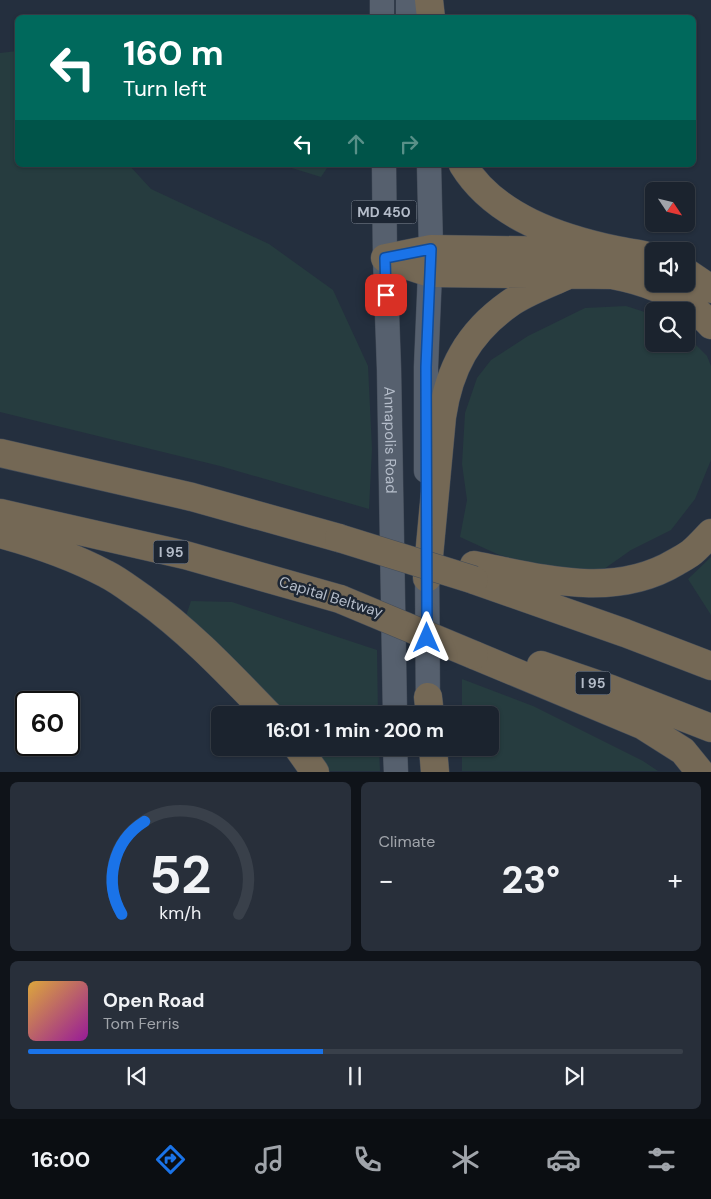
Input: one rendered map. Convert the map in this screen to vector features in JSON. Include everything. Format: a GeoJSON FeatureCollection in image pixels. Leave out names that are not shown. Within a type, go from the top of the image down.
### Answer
{"type":"FeatureCollection","features":[{"type":"Feature","properties":{"kind":"highway"},"geometry":{"type":"LineString","coordinates":[[427,0],[430,15]]}},
{"type":"Feature","properties":{"kind":"highway"},"geometry":{"type":"LineString","coordinates":[[464,167],[478,186],[519,217],[546,230],[616,250],[645,254]]}},
{"type":"Feature","properties":{"kind":"highway"},"geometry":{"type":"LineString","coordinates":[[430,261],[570,251],[616,250]]}},
{"type":"Feature","properties":{"kind":"highway"},"geometry":{"type":"LineString","coordinates":[[385,258],[568,275],[612,275],[637,280],[663,290],[689,306],[711,325]]}},
{"type":"Feature","properties":{"kind":"highway"},"geometry":{"type":"LineString","coordinates":[[427,578],[442,417],[446,394],[455,366],[473,339],[488,322],[509,304],[568,275]]}},
{"type":"Feature","properties":{"kind":"highway"},"geometry":{"type":"LineString","coordinates":[[695,278],[711,289]]}},
{"type":"Feature","properties":{"kind":"highway"},"geometry":{"type":"LineString","coordinates":[[0,453],[192,497],[474,573],[711,666]]}},
{"type":"Feature","properties":{"kind":"highway","name":"Capital Beltway"},"geometry":{"type":"LineString","coordinates":[[0,513],[185,555],[340,599],[474,648],[611,689],[711,728]]}},
{"type":"Feature","properties":{"kind":"highway"},"geometry":{"type":"LineString","coordinates":[[474,573],[588,584],[628,582],[661,571],[691,553],[711,533]]}},
{"type":"Feature","properties":{"kind":"highway"},"geometry":{"type":"LineString","coordinates":[[0,534],[37,544],[108,575],[173,620],[207,650],[260,706]]}},
{"type":"Feature","properties":{"kind":"highway"},"geometry":{"type":"LineString","coordinates":[[474,648],[642,725],[683,752],[700,772]]}},
{"type":"Feature","properties":{"kind":"highway"},"geometry":{"type":"LineString","coordinates":[[304,756],[315,772]]}},
{"type":"Feature","properties":{"kind":"highway"},"geometry":{"type":"LineString","coordinates":[[434,756],[435,772]]}},
{"type":"Feature","properties":{"kind":"main road"},"geometry":{"type":"LineString","coordinates":[[382,0],[382,15]]}},
{"type":"Feature","properties":{"kind":"main road"},"geometry":{"type":"LineString","coordinates":[[408,0],[408,15]]}},
{"type":"Feature","properties":{"kind":"main road"},"geometry":{"type":"LineString","coordinates":[[426,15],[427,0]]}},
{"type":"Feature","properties":{"kind":"main road","name":"Annapolis Road"},"geometry":{"type":"LineString","coordinates":[[384,167],[395,706]]}},
{"type":"Feature","properties":{"kind":"main road"},"geometry":{"type":"LineString","coordinates":[[413,167],[414,180],[430,199]]}},
{"type":"Feature","properties":{"kind":"main road","name":"MD 450"},"geometry":{"type":"LineString","coordinates":[[428,706],[426,367],[430,261],[429,167]]}},
{"type":"Feature","properties":{"kind":"main road"},"geometry":{"type":"LineString","coordinates":[[395,756],[396,772]]}},
{"type":"Feature","properties":{"kind":"main road"},"geometry":{"type":"LineString","coordinates":[[428,756],[428,772]]}},
{"type":"Feature","properties":{"kind":"green space"},"geometry":{"type":"Polygon","coordinates":[[[15,51],[15,167],[131,167],[151,189],[269,244],[333,290],[368,366],[372,449],[369,509],[220,466],[0,412],[0,53],[15,51]]]}},
{"type":"Feature","properties":{"kind":"green space"},"geometry":{"type":"Polygon","coordinates":[[[288,167],[328,167],[321,177],[288,167]]]}},
{"type":"Feature","properties":{"kind":"green space"},"geometry":{"type":"Polygon","coordinates":[[[626,306],[645,312],[645,352],[695,352],[695,344],[707,356],[711,366],[711,460],[695,499],[671,530],[631,550],[597,574],[545,569],[497,554],[460,537],[467,500],[462,464],[465,413],[477,378],[491,360],[528,336],[585,308],[626,306]]]}},
{"type":"Feature","properties":{"kind":"green space"},"geometry":{"type":"Polygon","coordinates":[[[711,557],[711,615],[688,579],[711,557]]]}},
{"type":"Feature","properties":{"kind":"green space"},"geometry":{"type":"Polygon","coordinates":[[[191,601],[232,602],[377,650],[378,706],[271,706],[186,616],[191,601]]]}},
{"type":"Feature","properties":{"kind":"green space"},"geometry":{"type":"Polygon","coordinates":[[[462,679],[533,706],[643,761],[658,771],[462,771],[462,756],[499,756],[499,706],[462,706],[462,679]]]}},
{"type":"Feature","properties":{"kind":"green space"},"geometry":{"type":"Polygon","coordinates":[[[316,756],[379,756],[380,771],[328,771],[316,756]]]}},
{"type":"Feature","properties":{"kind":"route"},"geometry":{"type":"LineString","coordinates":[[386,295],[385,258],[431,249],[426,367],[427,638]]}}]}
